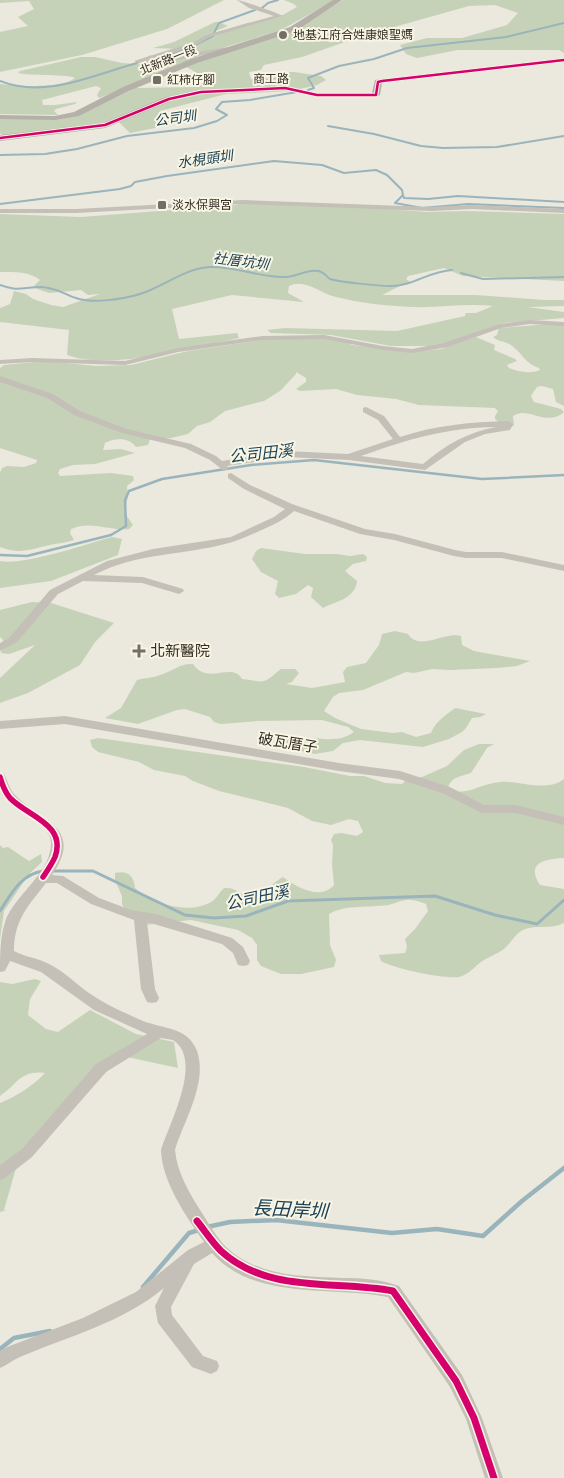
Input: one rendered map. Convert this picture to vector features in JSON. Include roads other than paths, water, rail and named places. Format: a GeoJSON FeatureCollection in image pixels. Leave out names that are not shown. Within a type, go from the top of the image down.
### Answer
{"type":"FeatureCollection","features":[{"type":"Feature","properties":{"kind":"street"},"geometry":{"type":"LineString","coordinates":[[228,49],[145,64],[137,61],[160,56],[196,43],[208,36],[280,16],[251,8],[240,0]]}},
{"type":"Feature","properties":{"kind":"street","name":"北新路一段"},"geometry":{"type":"LineString","coordinates":[[0,117],[55,118],[76,114],[126,89],[228,49],[293,29],[338,0]]}},
{"type":"Feature","properties":{"kind":"street","name":"商工路"},"geometry":{"type":"LineString","coordinates":[[0,138],[106,125],[169,100],[201,92],[285,88],[317,95],[376,95],[378,82],[382,80],[564,60]]}},
{"type":"Feature","properties":{"kind":"street"},"geometry":{"type":"LineString","coordinates":[[0,211],[76,211],[243,202],[431,209],[472,207],[564,210]]}},
{"type":"Feature","properties":{"kind":"street"},"geometry":{"type":"LineString","coordinates":[[0,362],[32,360],[125,363],[178,350],[215,344],[262,338],[297,337],[324,337],[383,348],[412,351],[445,345],[500,326],[530,322],[564,324]]}},
{"type":"Feature","properties":{"kind":"street"},"geometry":{"type":"LineString","coordinates":[[0,378],[50,396],[77,413],[125,431],[188,446],[214,458],[221,466],[287,454],[349,457],[425,467],[443,450],[473,435],[494,429],[507,428],[509,424],[439,429],[398,440],[349,457]]}},
{"type":"Feature","properties":{"kind":"street"},"geometry":{"type":"LineString","coordinates":[[366,410],[381,418],[398,440]]}},
{"type":"Feature","properties":{"kind":"street"},"geometry":{"type":"LineString","coordinates":[[231,476],[247,487],[289,506],[363,532],[422,544],[454,553],[466,555],[502,554],[564,568]]}},
{"type":"Feature","properties":{"kind":"street"},"geometry":{"type":"LineString","coordinates":[[0,648],[13,640],[54,592],[110,563],[162,550],[219,543],[234,539],[286,514],[290,510],[289,506]]}},
{"type":"Feature","properties":{"kind":"street"},"geometry":{"type":"LineString","coordinates":[[80,578],[143,580],[179,592]]}},
{"type":"Feature","properties":{"kind":"street","name":"破瓦厝子"},"geometry":{"type":"LineString","coordinates":[[0,725],[65,720],[339,768],[400,775],[446,790],[482,809],[516,809],[548,816],[564,822]]}},
{"type":"Feature","properties":{"kind":"street"},"geometry":{"type":"LineString","coordinates":[[0,777],[4,790],[11,798],[43,821],[56,834],[58,841],[56,855],[42,878],[14,910],[5,942],[8,954],[17,960],[38,964],[95,1004],[160,1033],[174,1034],[182,1038],[188,1047],[192,1062],[190,1093],[167,1152],[169,1165],[197,1221],[221,1251],[247,1269],[273,1279],[304,1284],[342,1285],[392,1291],[461,1390],[474,1418],[494,1478]]}},
{"type":"Feature","properties":{"kind":"street"},"geometry":{"type":"LineString","coordinates":[[42,878],[59,879],[96,901],[130,914],[227,941],[238,950],[243,961]]}},
{"type":"Feature","properties":{"kind":"street"},"geometry":{"type":"LineString","coordinates":[[140,916],[148,989],[152,998]]}},
{"type":"Feature","properties":{"kind":"street"},"geometry":{"type":"LineString","coordinates":[[0,968],[8,954]]}},
{"type":"Feature","properties":{"kind":"street"},"geometry":{"type":"LineString","coordinates":[[0,1174],[27,1153],[101,1068],[160,1033]]}},
{"type":"Feature","properties":{"kind":"street"},"geometry":{"type":"LineString","coordinates":[[0,1360],[13,1352],[88,1324],[142,1297],[213,1241]]}},
{"type":"Feature","properties":{"kind":"street"},"geometry":{"type":"LineString","coordinates":[[193,1255],[163,1306],[164,1318],[198,1362],[211,1366]]}},
{"type":"Feature","properties":{"kind":"waterway","name":"公司圳"},"geometry":{"type":"LineString","coordinates":[[262,8],[268,3],[278,0]]}},
{"type":"Feature","properties":{"kind":"waterway","name":"公司圳"},"geometry":{"type":"LineString","coordinates":[[214,33],[219,23],[255,10]]}},
{"type":"Feature","properties":{"kind":"waterway","name":"公司圳"},"geometry":{"type":"LineString","coordinates":[[308,90],[314,88],[308,78],[339,66],[374,59],[407,48],[506,37],[564,23]]}},
{"type":"Feature","properties":{"kind":"waterway","name":"公司圳"},"geometry":{"type":"LineString","coordinates":[[156,59],[191,47],[213,36]]}},
{"type":"Feature","properties":{"kind":"waterway","name":"公司圳"},"geometry":{"type":"LineString","coordinates":[[0,81],[17,86],[52,86],[86,79],[137,63]]}},
{"type":"Feature","properties":{"kind":"waterway","name":"公司圳"},"geometry":{"type":"LineString","coordinates":[[0,155],[45,154],[77,149],[127,136],[194,128],[217,121],[227,115],[216,109],[222,102],[250,100],[297,92]]}},
{"type":"Feature","properties":{"kind":"waterway"},"geometry":{"type":"LineString","coordinates":[[328,126],[374,134],[421,146],[443,148],[497,147],[564,136]]}},
{"type":"Feature","properties":{"kind":"waterway","name":"水梘頭圳"},"geometry":{"type":"LineString","coordinates":[[0,204],[120,189],[131,186],[135,182],[167,176],[274,161],[322,165],[344,173],[376,170],[387,175],[402,190],[403,195]]}},
{"type":"Feature","properties":{"kind":"waterway","name":"水梘頭圳"},"geometry":{"type":"LineString","coordinates":[[403,195],[404,198],[428,199],[458,196],[564,202]]}},
{"type":"Feature","properties":{"kind":"waterway","name":"水梘頭圳"},"geometry":{"type":"LineString","coordinates":[[403,195],[395,203],[422,208],[468,204],[564,208]]}},
{"type":"Feature","properties":{"kind":"waterway","name":"社厝坑圳"},"geometry":{"type":"LineString","coordinates":[[0,285],[16,289],[46,287],[83,300],[99,301],[126,298],[140,294],[183,274],[210,267],[229,268],[276,277],[289,277],[310,271],[318,271],[330,279],[390,286],[406,284],[436,273],[452,270]]}},
{"type":"Feature","properties":{"kind":"waterway","name":"社厝坑圳"},"geometry":{"type":"LineString","coordinates":[[461,273],[483,279],[564,277]]}},
{"type":"Feature","properties":{"kind":"waterway","name":"公司田溪"},"geometry":{"type":"LineString","coordinates":[[0,555],[27,556],[111,535],[126,526],[125,500],[129,491],[162,479],[251,465],[314,460],[482,479],[564,475]]}},
{"type":"Feature","properties":{"kind":"waterway","name":"公司田溪"},"geometry":{"type":"LineString","coordinates":[[0,911],[23,880],[43,871]]}},
{"type":"Feature","properties":{"kind":"waterway","name":"公司田溪"},"geometry":{"type":"LineString","coordinates":[[52,871],[93,871],[185,915],[214,918],[246,916],[288,901],[435,896],[495,915],[537,924],[564,900]]}},
{"type":"Feature","properties":{"kind":"waterway","name":"長田岸圳"},"geometry":{"type":"LineString","coordinates":[[207,1227],[230,1222],[276,1220],[392,1233],[437,1229],[483,1236],[522,1201],[564,1168]]}},
{"type":"Feature","properties":{"kind":"waterway","name":"長田岸圳"},"geometry":{"type":"LineString","coordinates":[[143,1287],[189,1233],[199,1230]]}},
{"type":"Feature","properties":{"kind":"waterway","name":"長田岸圳"},"geometry":{"type":"LineString","coordinates":[[0,1349],[14,1338],[50,1331]]}},
{"type":"Feature","properties":{"kind":"place","name":"地基江府合姓康娘聖媽"},"geometry":{"type":"Point","coordinates":[283,35]}},
{"type":"Feature","properties":{"kind":"place","name":"紅柿仔腳"},"geometry":{"type":"Point","coordinates":[157,80]}},
{"type":"Feature","properties":{"kind":"place","name":"淡水保興宮"},"geometry":{"type":"Point","coordinates":[162,205]}},
{"type":"Feature","properties":{"kind":"place","name":"北新醫院"},"geometry":{"type":"Point","coordinates":[139,651]}}]}
